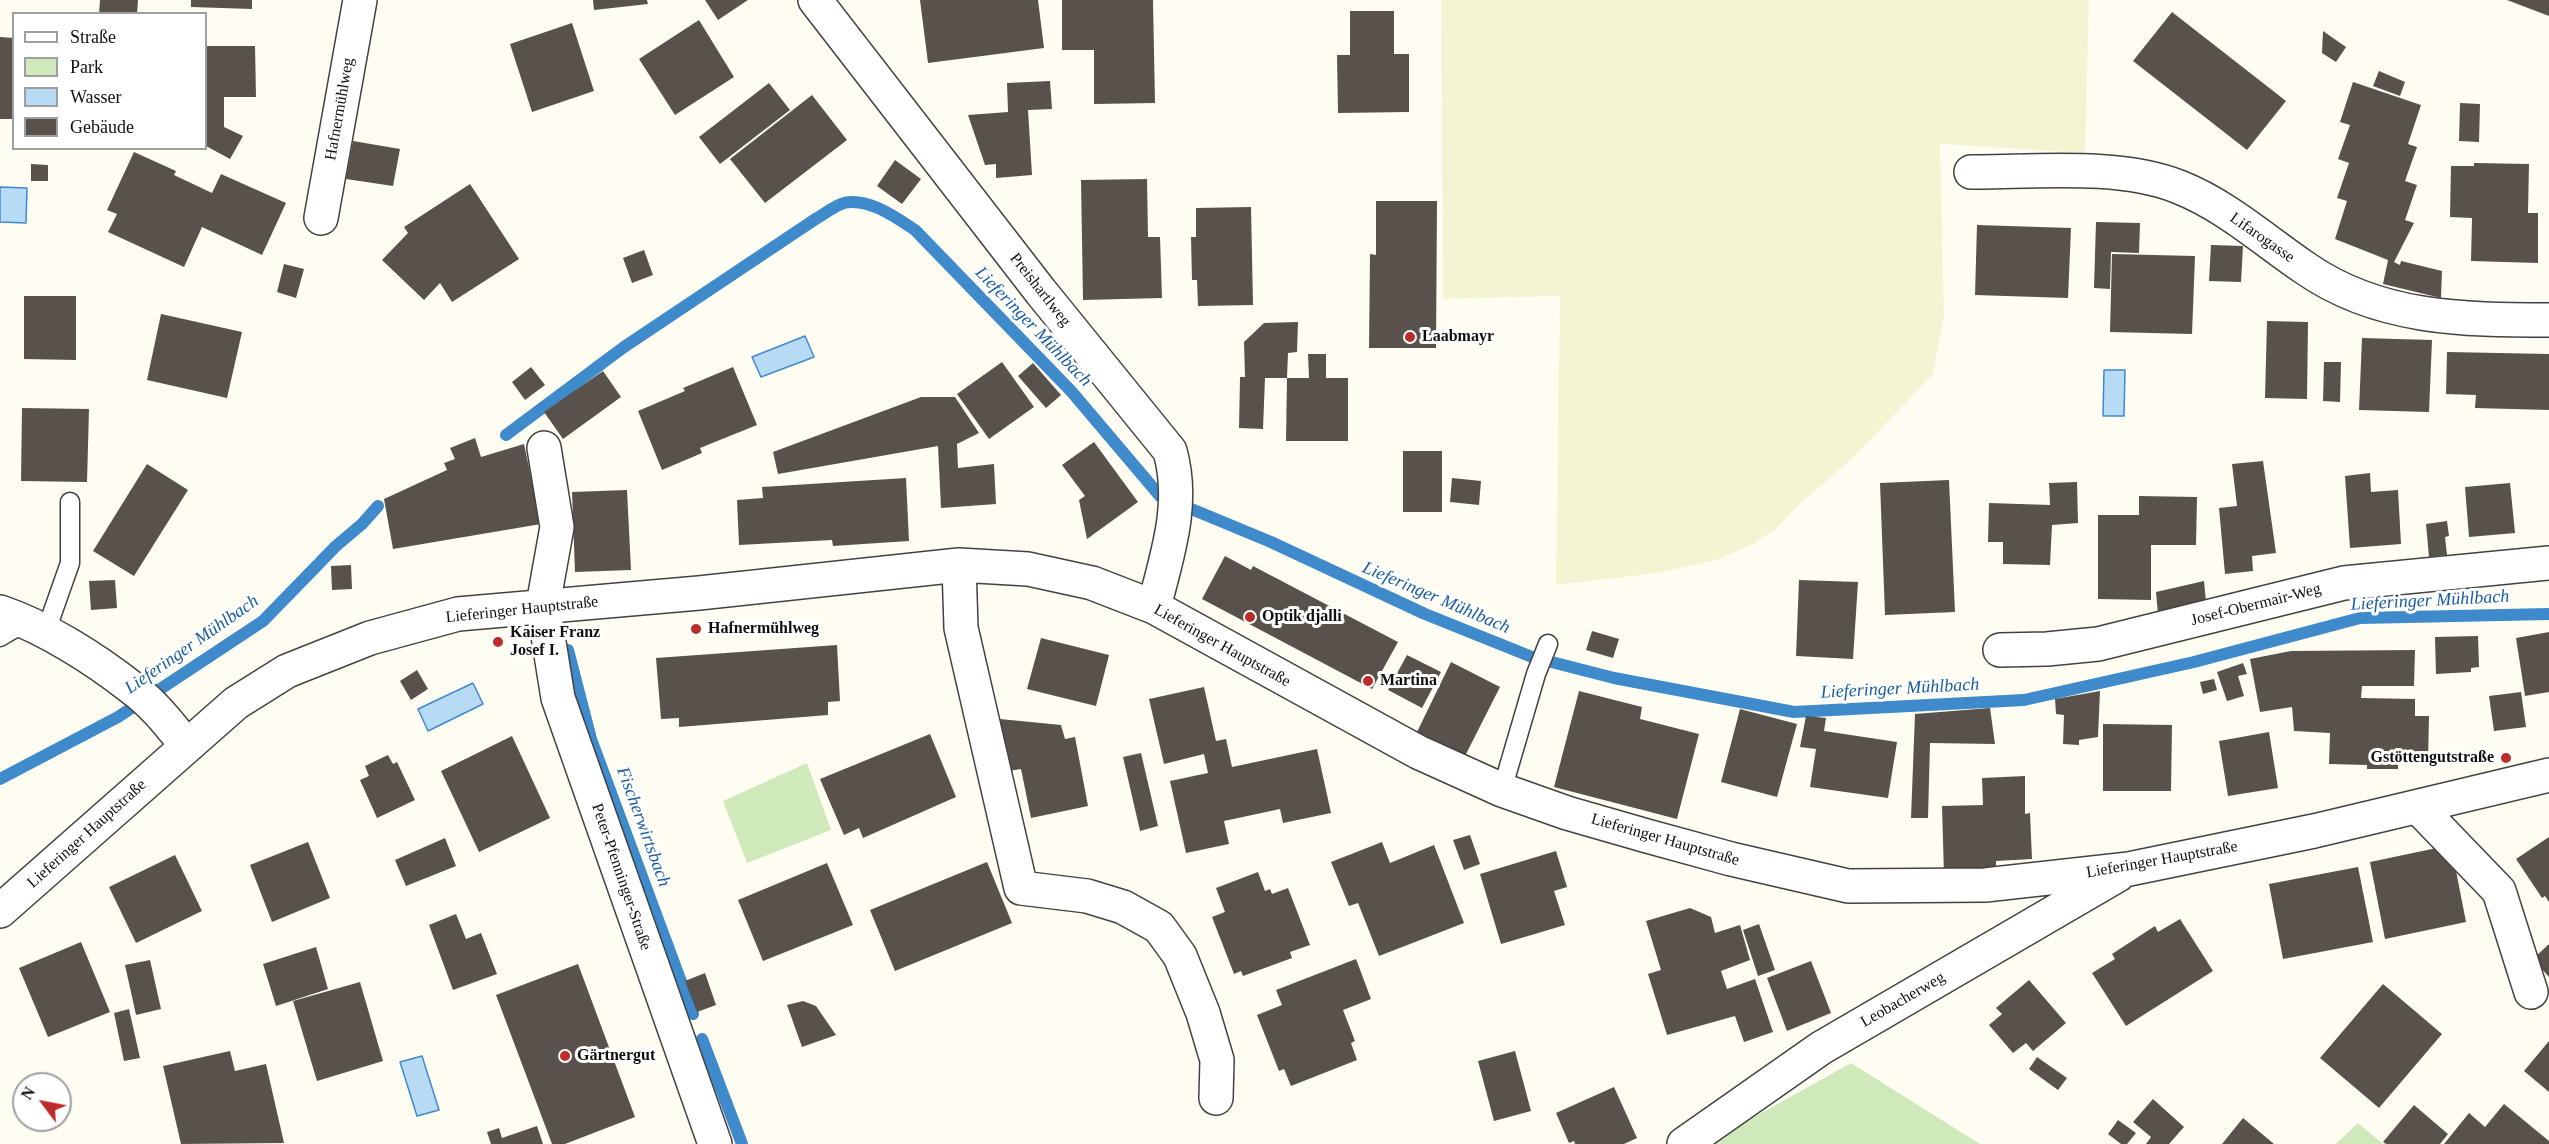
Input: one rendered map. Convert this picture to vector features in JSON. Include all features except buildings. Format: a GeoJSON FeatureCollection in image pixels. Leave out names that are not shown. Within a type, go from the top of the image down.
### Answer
{"type":"FeatureCollection","features":[{"type":"Feature","properties":{"kind":"street","name":"Hafnermühlweg"},"geometry":{"type":"LineString","coordinates":[[321,218],[360,0]]}},
{"type":"Feature","properties":{"kind":"street","name":"Preishartlweg"},"geometry":{"type":"LineString","coordinates":[[815,0],[1041,292],[1170,451],[1177,483],[1175,523],[1154,607]]}},
{"type":"Feature","properties":{"kind":"street","name":"Lifarogasse"},"geometry":{"type":"LineString","coordinates":[[1971,172],[2098,172],[2144,176],[2179,187],[2215,206],[2304,268],[2367,300],[2421,315],[2490,320],[2549,320]]}},
{"type":"Feature","properties":{"kind":"street"},"geometry":{"type":"LineString","coordinates":[[543,605],[557,527],[544,448]]}},
{"type":"Feature","properties":{"kind":"street","name":"Josef-Obermair-Weg"},"geometry":{"type":"LineString","coordinates":[[2000,650],[2048,649],[2098,644],[2344,584],[2549,563]]}},
{"type":"Feature","properties":{"kind":"street"},"geometry":{"type":"LineString","coordinates":[[959,565],[961,628],[1021,888],[1087,896],[1123,907],[1160,927],[1180,956],[1203,1013],[1217,1060],[1216,1098]]}},
{"type":"Feature","properties":{"kind":"street","name":"Lieferinger Hauptstraße"},"geometry":{"type":"LineString","coordinates":[[0,911],[236,703],[287,670],[370,638],[458,614],[699,593],[959,565],[1028,569],[1092,583],[1154,607],[1418,752],[1502,790],[1567,813],[1731,860],[1848,886],[1985,885],[2129,869],[2418,807],[2549,775]]}},
{"type":"Feature","properties":{"kind":"street","name":"Peter-Pfenninger-Straße"},"geometry":{"type":"LineString","coordinates":[[543,605],[558,698],[716,1144]]}},
{"type":"Feature","properties":{"kind":"street"},"geometry":{"type":"LineString","coordinates":[[18,625],[133,688],[160,714],[186,745]]}},
{"type":"Feature","properties":{"kind":"street"},"geometry":{"type":"LineString","coordinates":[[2418,807],[2499,891],[2531,992]]}},
{"type":"Feature","properties":{"kind":"street","name":"Leobacherweg"},"geometry":{"type":"LineString","coordinates":[[1684,1144],[1821,1048],[2129,869]]}},
{"type":"Feature","properties":{"kind":"lane"},"geometry":{"type":"LineString","coordinates":[[18,625],[70,563],[70,502]]}},
{"type":"Feature","properties":{"kind":"lane"},"geometry":{"type":"LineString","coordinates":[[1502,790],[1536,674],[1548,644]]}},
{"type":"Feature","properties":{"kind":"green space"},"geometry":{"type":"Polygon","coordinates":[[[1441,0],[2089,0],[2085,153],[1940,144],[1944,316],[1933,374],[1854,457],[1795,508],[1776,529],[1751,545],[1719,559],[1658,573],[1556,585],[1560,296],[1443,299],[1441,0]]]}},
{"type":"Feature","properties":{"kind":"green space"},"geometry":{"type":"Polygon","coordinates":[[[807,763],[831,830],[747,863],[723,801],[807,763]]]}},
{"type":"Feature","properties":{"kind":"green space"},"geometry":{"type":"Polygon","coordinates":[[[1851,1063],[1980,1144],[1706,1144],[1851,1063]]]}},
{"type":"Feature","properties":{"kind":"green space"},"geometry":{"type":"Polygon","coordinates":[[[2358,1123],[2383,1144],[2336,1144],[2358,1123]]]}},
{"type":"Feature","properties":{"kind":"water"},"geometry":{"type":"Polygon","coordinates":[[[0,187],[27,188],[26,223],[0,222],[0,187]]]}},
{"type":"Feature","properties":{"kind":"water"},"geometry":{"type":"Polygon","coordinates":[[[805,336],[814,357],[761,377],[752,357],[805,336]]]}},
{"type":"Feature","properties":{"kind":"water"},"geometry":{"type":"Polygon","coordinates":[[[2104,370],[2125,370],[2124,416],[2103,416],[2104,370]]]}},
{"type":"Feature","properties":{"kind":"water"},"geometry":{"type":"Polygon","coordinates":[[[473,683],[483,704],[428,731],[418,709],[473,683]]]}},
{"type":"Feature","properties":{"kind":"water"},"geometry":{"type":"Polygon","coordinates":[[[422,1056],[439,1110],[417,1116],[400,1062],[422,1056]]]}},
{"type":"Feature","properties":{"kind":"waterway","name":"Lieferinger Mühlbach"},"geometry":{"type":"LineString","coordinates":[[506,435],[624,347],[832,208],[853,202],[882,210],[915,230],[1071,391],[1160,496],[1271,542],[1425,614],[1532,657],[1614,678],[1794,712],[2024,700],[2194,662],[2360,618],[2549,614]]}},
{"type":"Feature","properties":{"kind":"waterway","name":"Lieferinger Mühlbach"},"geometry":{"type":"LineString","coordinates":[[0,779],[118,717],[263,621],[378,506]]}},
{"type":"Feature","properties":{"kind":"waterway","name":"Fischerwirtsbach"},"geometry":{"type":"LineString","coordinates":[[568,650],[591,739],[693,1014]]}},
{"type":"Feature","properties":{"kind":"waterway","name":"Fischerwirtsbach"},"geometry":{"type":"LineString","coordinates":[[702,1039],[742,1144]]}},
{"type":"Feature","properties":{"kind":"place","name":"Laabmayr"},"geometry":{"type":"Point","coordinates":[1410,337]}},
{"type":"Feature","properties":{"kind":"place","name":"Optik djalli"},"geometry":{"type":"Point","coordinates":[1250,617]}},
{"type":"Feature","properties":{"kind":"place","name":"Hafnermühlweg"},"geometry":{"type":"Point","coordinates":[696,629]}},
{"type":"Feature","properties":{"kind":"place","name":"Kaiser Franz Josef I."},"geometry":{"type":"Point","coordinates":[498,642]}},
{"type":"Feature","properties":{"kind":"place","name":"Martina"},"geometry":{"type":"Point","coordinates":[1368,681]}},
{"type":"Feature","properties":{"kind":"place","name":"Gstöttengutstraße"},"geometry":{"type":"Point","coordinates":[2506,758]}},
{"type":"Feature","properties":{"kind":"place","name":"Gärtnergut"},"geometry":{"type":"Point","coordinates":[565,1056]}}]}
